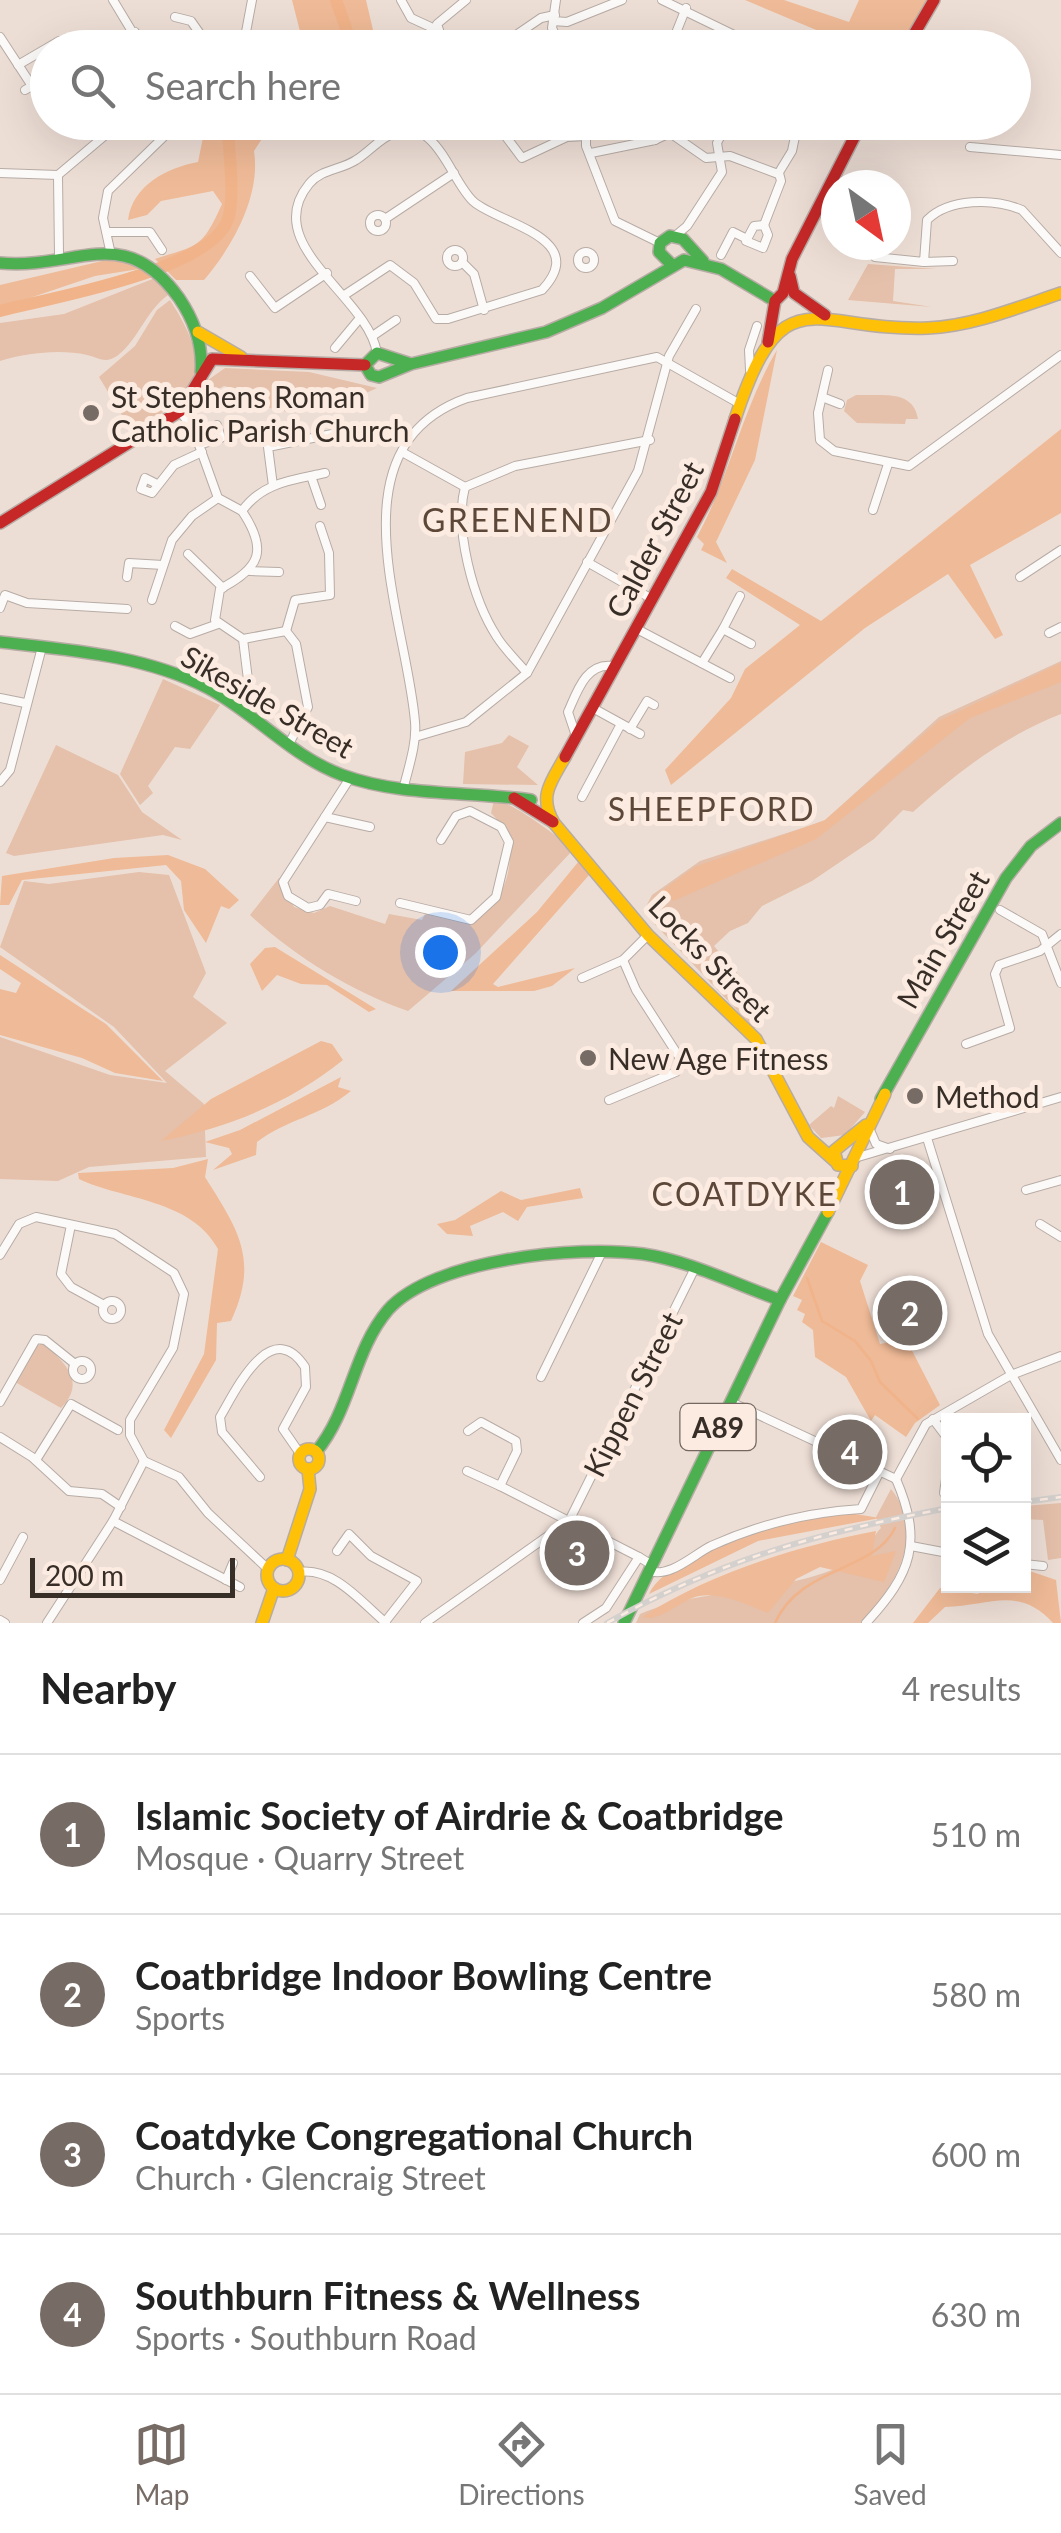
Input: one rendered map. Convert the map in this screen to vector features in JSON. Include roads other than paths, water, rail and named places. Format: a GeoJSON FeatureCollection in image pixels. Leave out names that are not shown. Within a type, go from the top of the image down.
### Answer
{"type":"FeatureCollection","features":[{"type":"Feature","properties":{"kind":"street"},"geometry":{"type":"LineString","coordinates":[[112,0],[134,30]]}},
{"type":"Feature","properties":{"kind":"street"},"geometry":{"type":"LineString","coordinates":[[246,30],[252,0]]}},
{"type":"Feature","properties":{"kind":"street"},"geometry":{"type":"LineString","coordinates":[[401,0],[411,18],[435,29],[453,7],[466,0]]}},
{"type":"Feature","properties":{"kind":"street"},"geometry":{"type":"LineString","coordinates":[[553,30],[556,0]]}},
{"type":"Feature","properties":{"kind":"street"},"geometry":{"type":"LineString","coordinates":[[523,30],[541,18],[567,22],[622,0]]}},
{"type":"Feature","properties":{"kind":"street"},"geometry":{"type":"LineString","coordinates":[[662,0],[728,30]]}},
{"type":"Feature","properties":{"kind":"street"},"geometry":{"type":"LineString","coordinates":[[916,30],[934,0]]}},
{"type":"Feature","properties":{"kind":"street"},"geometry":{"type":"LineString","coordinates":[[677,30],[686,8]]}},
{"type":"Feature","properties":{"kind":"street"},"geometry":{"type":"LineString","coordinates":[[175,17],[191,21],[197,30]]}},
{"type":"Feature","properties":{"kind":"street"},"geometry":{"type":"LineString","coordinates":[[0,37],[30,83]]}},
{"type":"Feature","properties":{"kind":"street"},"geometry":{"type":"LineString","coordinates":[[18,64],[30,57]]}},
{"type":"Feature","properties":{"kind":"street"},"geometry":{"type":"LineString","coordinates":[[25,90],[30,87]]}},
{"type":"Feature","properties":{"kind":"street"},"geometry":{"type":"LineString","coordinates":[[0,173],[58,176],[100,140]]}},
{"type":"Feature","properties":{"kind":"street"},"geometry":{"type":"LineString","coordinates":[[110,250],[103,203],[108,191],[161,140]]}},
{"type":"Feature","properties":{"kind":"street"},"geometry":{"type":"LineString","coordinates":[[383,140],[354,162],[322,173],[301,196],[298,240],[374,335],[376,352],[388,360],[412,364]]}},
{"type":"Feature","properties":{"kind":"street"},"geometry":{"type":"LineString","coordinates":[[431,140],[474,201],[547,242],[556,262]]}},
{"type":"Feature","properties":{"kind":"street"},"geometry":{"type":"LineString","coordinates":[[508,140],[522,158],[561,140]]}},
{"type":"Feature","properties":{"kind":"street"},"geometry":{"type":"LineString","coordinates":[[587,140],[615,221],[782,301],[804,304],[828,316]]}},
{"type":"Feature","properties":{"kind":"street"},"geometry":{"type":"LineString","coordinates":[[591,153],[655,140]]}},
{"type":"Feature","properties":{"kind":"street"},"geometry":{"type":"LineString","coordinates":[[679,140],[706,158],[751,161],[780,173]]}},
{"type":"Feature","properties":{"kind":"street"},"geometry":{"type":"LineString","coordinates":[[376,352],[367,358],[365,366],[371,375],[386,374],[412,364],[546,332],[643,284],[675,250],[722,172],[719,140]]}},
{"type":"Feature","properties":{"kind":"street"},"geometry":{"type":"LineString","coordinates":[[721,255],[734,232],[762,248],[768,235],[764,225],[794,140]]}},
{"type":"Feature","properties":{"kind":"street","name":"Calder Street"},"geometry":{"type":"LineString","coordinates":[[536,805],[711,492],[750,374],[766,346],[782,301],[789,272],[822,194],[852,140]]}},
{"type":"Feature","properties":{"kind":"street"},"geometry":{"type":"LineString","coordinates":[[970,147],[1061,155]]}},
{"type":"Feature","properties":{"kind":"street"},"geometry":{"type":"LineString","coordinates":[[385,219],[454,173]]}},
{"type":"Feature","properties":{"kind":"street"},"geometry":{"type":"LineString","coordinates":[[58,176],[59,255]]}},
{"type":"Feature","properties":{"kind":"street"},"geometry":{"type":"LineString","coordinates":[[924,262],[927,220],[939,208],[953,203],[1022,210],[1061,253]]}},
{"type":"Feature","properties":{"kind":"street"},"geometry":{"type":"LineString","coordinates":[[747,239],[754,226],[764,225]]}},
{"type":"Feature","properties":{"kind":"street"},"geometry":{"type":"LineString","coordinates":[[107,232],[150,232],[162,250]]}},
{"type":"Feature","properties":{"kind":"street"},"geometry":{"type":"LineString","coordinates":[[0,264],[60,265],[110,250],[130,253],[150,264],[166,281],[210,349],[245,359],[365,366]]}},
{"type":"Feature","properties":{"kind":"street"},"geometry":{"type":"LineString","coordinates":[[904,260],[954,261]]}},
{"type":"Feature","properties":{"kind":"street"},"geometry":{"type":"LineString","coordinates":[[556,262],[578,261]]}},
{"type":"Feature","properties":{"kind":"street"},"geometry":{"type":"LineString","coordinates":[[462,262],[474,274],[484,310]]}},
{"type":"Feature","properties":{"kind":"street"},"geometry":{"type":"LineString","coordinates":[[343,296],[390,265],[414,283],[439,321],[542,290],[556,262]]}},
{"type":"Feature","properties":{"kind":"street"},"geometry":{"type":"LineString","coordinates":[[250,276],[274,308],[327,274]]}},
{"type":"Feature","properties":{"kind":"street"},"geometry":{"type":"LineString","coordinates":[[795,321],[828,316],[928,328],[984,318],[1061,292]]}},
{"type":"Feature","properties":{"kind":"street"},"geometry":{"type":"LineString","coordinates":[[782,301],[795,321]]}},
{"type":"Feature","properties":{"kind":"street"},"geometry":{"type":"LineString","coordinates":[[795,321],[804,304]]}},
{"type":"Feature","properties":{"kind":"street"},"geometry":{"type":"LineString","coordinates":[[415,737],[466,722],[528,673],[638,472],[650,440],[668,363],[696,309]]}},
{"type":"Feature","properties":{"kind":"street"},"geometry":{"type":"LineString","coordinates":[[334,348],[350,339],[360,318]]}},
{"type":"Feature","properties":{"kind":"street"},"geometry":{"type":"LineString","coordinates":[[374,335],[396,320]]}},
{"type":"Feature","properties":{"kind":"street","name":"Calder Street"},"geometry":{"type":"LineString","coordinates":[[766,346],[795,321]]}},
{"type":"Feature","properties":{"kind":"street","name":"Calder Street"},"geometry":{"type":"LineString","coordinates":[[750,374],[749,350],[758,326]]}},
{"type":"Feature","properties":{"kind":"street"},"geometry":{"type":"LineString","coordinates":[[0,523],[180,411],[200,377],[210,349]]}},
{"type":"Feature","properties":{"kind":"street"},"geometry":{"type":"LineString","coordinates":[[828,370],[816,423],[820,440],[831,450],[909,466],[1061,355]]}},
{"type":"Feature","properties":{"kind":"street"},"geometry":{"type":"LineString","coordinates":[[403,790],[415,737],[385,535],[385,488],[402,452],[430,419],[466,398],[657,358],[740,404]]}},
{"type":"Feature","properties":{"kind":"street"},"geometry":{"type":"LineString","coordinates":[[386,374],[388,360]]}},
{"type":"Feature","properties":{"kind":"street"},"geometry":{"type":"LineString","coordinates":[[822,397],[840,404]]}},
{"type":"Feature","properties":{"kind":"street"},"geometry":{"type":"LineString","coordinates":[[180,411],[200,449],[218,498],[242,510],[258,541],[250,571]]}},
{"type":"Feature","properties":{"kind":"street"},"geometry":{"type":"LineString","coordinates":[[156,484],[174,465],[221,438],[217,424]]}},
{"type":"Feature","properties":{"kind":"street"},"geometry":{"type":"LineString","coordinates":[[273,486],[268,447],[352,430]]}},
{"type":"Feature","properties":{"kind":"street"},"geometry":{"type":"LineString","coordinates":[[465,487],[515,466],[650,440]]}},
{"type":"Feature","properties":{"kind":"street"},"geometry":{"type":"LineString","coordinates":[[402,452],[465,487]]}},
{"type":"Feature","properties":{"kind":"street"},"geometry":{"type":"LineString","coordinates":[[873,510],[888,464]]}},
{"type":"Feature","properties":{"kind":"street"},"geometry":{"type":"LineString","coordinates":[[242,510],[254,494],[326,473]]}},
{"type":"Feature","properties":{"kind":"street"},"geometry":{"type":"LineString","coordinates":[[311,476],[321,505]]}},
{"type":"Feature","properties":{"kind":"street"},"geometry":{"type":"LineString","coordinates":[[465,487],[459,509],[476,587],[496,637],[528,673]]}},
{"type":"Feature","properties":{"kind":"street"},"geometry":{"type":"LineString","coordinates":[[152,600],[163,565],[184,524],[218,498]]}},
{"type":"Feature","properties":{"kind":"street"},"geometry":{"type":"LineString","coordinates":[[286,632],[295,600],[330,595],[331,539],[320,526]]}},
{"type":"Feature","properties":{"kind":"street"},"geometry":{"type":"LineString","coordinates":[[1020,577],[1061,550]]}},
{"type":"Feature","properties":{"kind":"street"},"geometry":{"type":"LineString","coordinates":[[187,553],[223,588]]}},
{"type":"Feature","properties":{"kind":"street"},"geometry":{"type":"LineString","coordinates":[[587,562],[652,598]]}},
{"type":"Feature","properties":{"kind":"street"},"geometry":{"type":"LineString","coordinates":[[127,577],[129,563],[163,565]]}},
{"type":"Feature","properties":{"kind":"street"},"geometry":{"type":"LineString","coordinates":[[280,572],[250,571],[223,588],[214,607],[218,624],[243,638],[286,632]]}},
{"type":"Feature","properties":{"kind":"street"},"geometry":{"type":"LineString","coordinates":[[156,589],[166,593]]}},
{"type":"Feature","properties":{"kind":"street"},"geometry":{"type":"LineString","coordinates":[[0,608],[5,595],[27,603],[127,609]]}},
{"type":"Feature","properties":{"kind":"street"},"geometry":{"type":"LineString","coordinates":[[702,663],[740,596]]}},
{"type":"Feature","properties":{"kind":"street"},"geometry":{"type":"LineString","coordinates":[[175,626],[190,634],[218,624]]}},
{"type":"Feature","properties":{"kind":"street"},"geometry":{"type":"LineString","coordinates":[[1049,633],[1061,627]]}},
{"type":"Feature","properties":{"kind":"street"},"geometry":{"type":"LineString","coordinates":[[635,628],[730,678]]}},
{"type":"Feature","properties":{"kind":"street"},"geometry":{"type":"LineString","coordinates":[[723,628],[752,644]]}},
{"type":"Feature","properties":{"kind":"street"},"geometry":{"type":"LineString","coordinates":[[286,632],[296,644],[308,706],[288,746]]}},
{"type":"Feature","properties":{"kind":"street"},"geometry":{"type":"LineString","coordinates":[[186,646],[190,634]]}},
{"type":"Feature","properties":{"kind":"street"},"geometry":{"type":"LineString","coordinates":[[243,638],[250,696]]}},
{"type":"Feature","properties":{"kind":"street","name":"Sikeside Street"},"geometry":{"type":"LineString","coordinates":[[0,642],[128,658],[170,671],[240,708],[288,746],[350,778],[403,790],[511,796],[536,805]]}},
{"type":"Feature","properties":{"kind":"street"},"geometry":{"type":"LineString","coordinates":[[0,782],[10,770],[42,647]]}},
{"type":"Feature","properties":{"kind":"street","name":"Calder Street"},"geometry":{"type":"LineString","coordinates":[[576,736],[568,712],[577,692],[590,671],[603,665],[613,666]]}},
{"type":"Feature","properties":{"kind":"street"},"geometry":{"type":"LineString","coordinates":[[234,680],[246,677]]}},
{"type":"Feature","properties":{"kind":"street"},"geometry":{"type":"LineString","coordinates":[[0,698],[25,703]]}},
{"type":"Feature","properties":{"kind":"street"},"geometry":{"type":"LineString","coordinates":[[582,797],[593,787],[626,726],[648,701],[654,704]]}},
{"type":"Feature","properties":{"kind":"street"},"geometry":{"type":"LineString","coordinates":[[591,707],[640,734]]}},
{"type":"Feature","properties":{"kind":"street"},"geometry":{"type":"LineString","coordinates":[[350,778],[284,877],[286,892],[296,904],[320,906],[328,894],[356,901]]}},
{"type":"Feature","properties":{"kind":"street"},"geometry":{"type":"LineString","coordinates":[[481,814],[490,793]]}},
{"type":"Feature","properties":{"kind":"street","name":"Locks Street"},"geometry":{"type":"LineString","coordinates":[[536,805],[648,935],[756,1038],[812,1142],[849,1161]]}},
{"type":"Feature","properties":{"kind":"street"},"geometry":{"type":"LineString","coordinates":[[400,903],[463,920],[482,914],[496,897],[508,842],[501,827],[470,810],[456,816],[441,840]]}},
{"type":"Feature","properties":{"kind":"street"},"geometry":{"type":"LineString","coordinates":[[325,816],[370,827]]}},
{"type":"Feature","properties":{"kind":"street","name":"Main Street"},"geometry":{"type":"LineString","coordinates":[[849,1161],[842,1145],[864,1128],[1006,878],[1032,846],[1061,823]]}},
{"type":"Feature","properties":{"kind":"street"},"geometry":{"type":"LineString","coordinates":[[1000,910],[1037,930],[1048,943],[1061,983]]}},
{"type":"Feature","properties":{"kind":"street"},"geometry":{"type":"LineString","coordinates":[[966,1044],[1009,1030],[996,970],[1040,951],[1061,934]]}},
{"type":"Feature","properties":{"kind":"street"},"geometry":{"type":"LineString","coordinates":[[582,978],[623,960],[648,935]]}},
{"type":"Feature","properties":{"kind":"street"},"geometry":{"type":"LineString","coordinates":[[609,1100],[676,1072],[683,1063],[636,990],[623,960]]}},
{"type":"Feature","properties":{"kind":"street","name":"Main Street"},"geometry":{"type":"LineString","coordinates":[[780,1300],[849,1161],[870,1130],[884,1094]]}},
{"type":"Feature","properties":{"kind":"street"},"geometry":{"type":"LineString","coordinates":[[812,1142],[842,1145],[849,1161],[1061,1097]]}},
{"type":"Feature","properties":{"kind":"street"},"geometry":{"type":"LineString","coordinates":[[870,1130],[876,1144],[891,1150]]}},
{"type":"Feature","properties":{"kind":"street"},"geometry":{"type":"LineString","coordinates":[[927,1138],[988,1334],[1061,1460]]}},
{"type":"Feature","properties":{"kind":"street"},"geometry":{"type":"LineString","coordinates":[[1026,1190],[1041,1191],[1061,1180]]}},
{"type":"Feature","properties":{"kind":"street"},"geometry":{"type":"LineString","coordinates":[[0,1255],[19,1224],[30,1218],[115,1234],[174,1273],[184,1294],[173,1348],[130,1420],[130,1435],[144,1461],[179,1478],[208,1513],[268,1569],[274,1588],[262,1623]]}},
{"type":"Feature","properties":{"kind":"street"},"geometry":{"type":"LineString","coordinates":[[1040,1224],[1061,1236]]}},
{"type":"Feature","properties":{"kind":"street"},"geometry":{"type":"LineString","coordinates":[[71,1225],[61,1274],[71,1287],[104,1305]]}},
{"type":"Feature","properties":{"kind":"street"},"geometry":{"type":"LineString","coordinates":[[541,1377],[602,1252]]}},
{"type":"Feature","properties":{"kind":"street"},"geometry":{"type":"LineString","coordinates":[[308,1469],[318,1463],[316,1452],[340,1422],[384,1316],[411,1290],[459,1271],[602,1252],[644,1254],[780,1300]]}},
{"type":"Feature","properties":{"kind":"street","name":"Kippen Street"},"geometry":{"type":"LineString","coordinates":[[425,1623],[569,1520],[694,1270]]}},
{"type":"Feature","properties":{"kind":"street","name":"A89"},"geometry":{"type":"LineString","coordinates":[[624,1623],[780,1300]]}},
{"type":"Feature","properties":{"kind":"street"},"geometry":{"type":"LineString","coordinates":[[0,1402],[36,1339],[44,1340],[75,1364]]}},
{"type":"Feature","properties":{"kind":"street"},"geometry":{"type":"LineString","coordinates":[[260,1477],[222,1432],[220,1416],[253,1361],[268,1350],[286,1351],[305,1367],[306,1386],[284,1429],[300,1454],[301,1464],[308,1469],[310,1489],[287,1560]]}},
{"type":"Feature","properties":{"kind":"street"},"geometry":{"type":"LineString","coordinates":[[896,1479],[918,1434],[933,1419],[1011,1374],[1061,1356]]}},
{"type":"Feature","properties":{"kind":"street"},"geometry":{"type":"LineString","coordinates":[[731,1402],[878,1475],[896,1479]]}},
{"type":"Feature","properties":{"kind":"street"},"geometry":{"type":"LineString","coordinates":[[36,1460],[72,1404],[118,1430]]}},
{"type":"Feature","properties":{"kind":"street"},"geometry":{"type":"LineString","coordinates":[[933,1419],[941,1430]]}},
{"type":"Feature","properties":{"kind":"street"},"geometry":{"type":"LineString","coordinates":[[468,1431],[481,1422],[516,1441],[517,1450],[500,1486]]}},
{"type":"Feature","properties":{"kind":"street"},"geometry":{"type":"LineString","coordinates":[[0,1437],[36,1460],[69,1491],[102,1494],[120,1507]]}},
{"type":"Feature","properties":{"kind":"street"},"geometry":{"type":"LineString","coordinates":[[300,1454],[306,1450],[316,1452]]}},
{"type":"Feature","properties":{"kind":"street"},"geometry":{"type":"LineString","coordinates":[[47,1623],[113,1521],[144,1461]]}},
{"type":"Feature","properties":{"kind":"street"},"geometry":{"type":"LineString","coordinates":[[467,1471],[639,1557],[649,1572],[663,1573],[721,1542],[792,1517],[822,1510],[860,1510],[878,1475]]}},
{"type":"Feature","properties":{"kind":"street"},"geometry":{"type":"LineString","coordinates":[[866,1623],[897,1582],[911,1546],[911,1511],[896,1479]]}},
{"type":"Feature","properties":{"kind":"street"},"geometry":{"type":"LineString","coordinates":[[113,1521],[240,1587]]}},
{"type":"Feature","properties":{"kind":"street"},"geometry":{"type":"LineString","coordinates":[[287,1560],[299,1572],[318,1571],[331,1577],[386,1622],[416,1581],[371,1556],[349,1534],[337,1551]]}},
{"type":"Feature","properties":{"kind":"street"},"geometry":{"type":"LineString","coordinates":[[0,1580],[23,1538]]}},
{"type":"Feature","properties":{"kind":"street"},"geometry":{"type":"LineString","coordinates":[[911,1546],[941,1552]]}},
{"type":"Feature","properties":{"kind":"street"},"geometry":{"type":"LineString","coordinates":[[582,1623],[606,1608],[639,1557]]}},
{"type":"Feature","properties":{"kind":"street"},"geometry":{"type":"LineString","coordinates":[[268,1569],[274,1562],[287,1560]]}},
{"type":"Feature","properties":{"kind":"street"},"geometry":{"type":"LineString","coordinates":[[226,1580],[233,1563]]}},
{"type":"Feature","properties":{"kind":"street"},"geometry":{"type":"LineString","coordinates":[[1031,1565],[1043,1566]]}},
{"type":"Feature","properties":{"kind":"street"},"geometry":{"type":"LineString","coordinates":[[274,1588],[289,1590],[297,1583],[299,1572]]}},
{"type":"Feature","properties":{"kind":"waterway"},"geometry":{"type":"LineString","coordinates":[[336,0],[347,30]]}},
{"type":"Feature","properties":{"kind":"waterway"},"geometry":{"type":"LineString","coordinates":[[0,311],[128,279],[195,252],[218,235],[231,205],[229,140]]}},
{"type":"Feature","properties":{"kind":"waterway"},"geometry":{"type":"LineString","coordinates":[[807,1278],[822,1321],[855,1341],[871,1361],[880,1382],[918,1419]]}},
{"type":"Feature","properties":{"kind":"waterway"},"geometry":{"type":"LineString","coordinates":[[775,1623],[786,1604],[801,1590],[871,1553],[895,1528]]}},
{"type":"Feature","properties":{"kind":"railway"},"geometry":{"type":"LineString","coordinates":[[1031,1501],[1061,1497]]}},
{"type":"Feature","properties":{"kind":"railway"},"geometry":{"type":"LineString","coordinates":[[607,1623],[692,1581],[773,1550],[941,1509]]}},
{"type":"Feature","properties":{"kind":"place","name":"St Stephens Roman Catholic Parish Church"},"geometry":{"type":"Point","coordinates":[91,413]}},
{"type":"Feature","properties":{"kind":"place","name":"New Age Fitness"},"geometry":{"type":"Point","coordinates":[588,1058]}},
{"type":"Feature","properties":{"kind":"place","name":"Method"},"geometry":{"type":"Point","coordinates":[915,1096]}},
{"type":"Feature","properties":{"kind":"place","name":"Islamic Society of Airdrie & Coatbridge"},"geometry":{"type":"Point","coordinates":[902,1192]}},
{"type":"Feature","properties":{"kind":"place","name":"Coatbridge Indoor Bowling Centre"},"geometry":{"type":"Point","coordinates":[910,1313]}},
{"type":"Feature","properties":{"kind":"place","name":"Southburn Fitness & Wellness"},"geometry":{"type":"Point","coordinates":[850,1452]}},
{"type":"Feature","properties":{"kind":"place","name":"Coatdyke Congregational Church"},"geometry":{"type":"Point","coordinates":[577,1553]}},
{"type":"Feature","properties":{"kind":"district","name":"GREENEND"},"geometry":{"type":"Point","coordinates":[518,519]}},
{"type":"Feature","properties":{"kind":"district","name":"SHEEPFORD"},"geometry":{"type":"Point","coordinates":[712,808]}},
{"type":"Feature","properties":{"kind":"district","name":"COATDYKE"},"geometry":{"type":"Point","coordinates":[745,1193]}}]}
